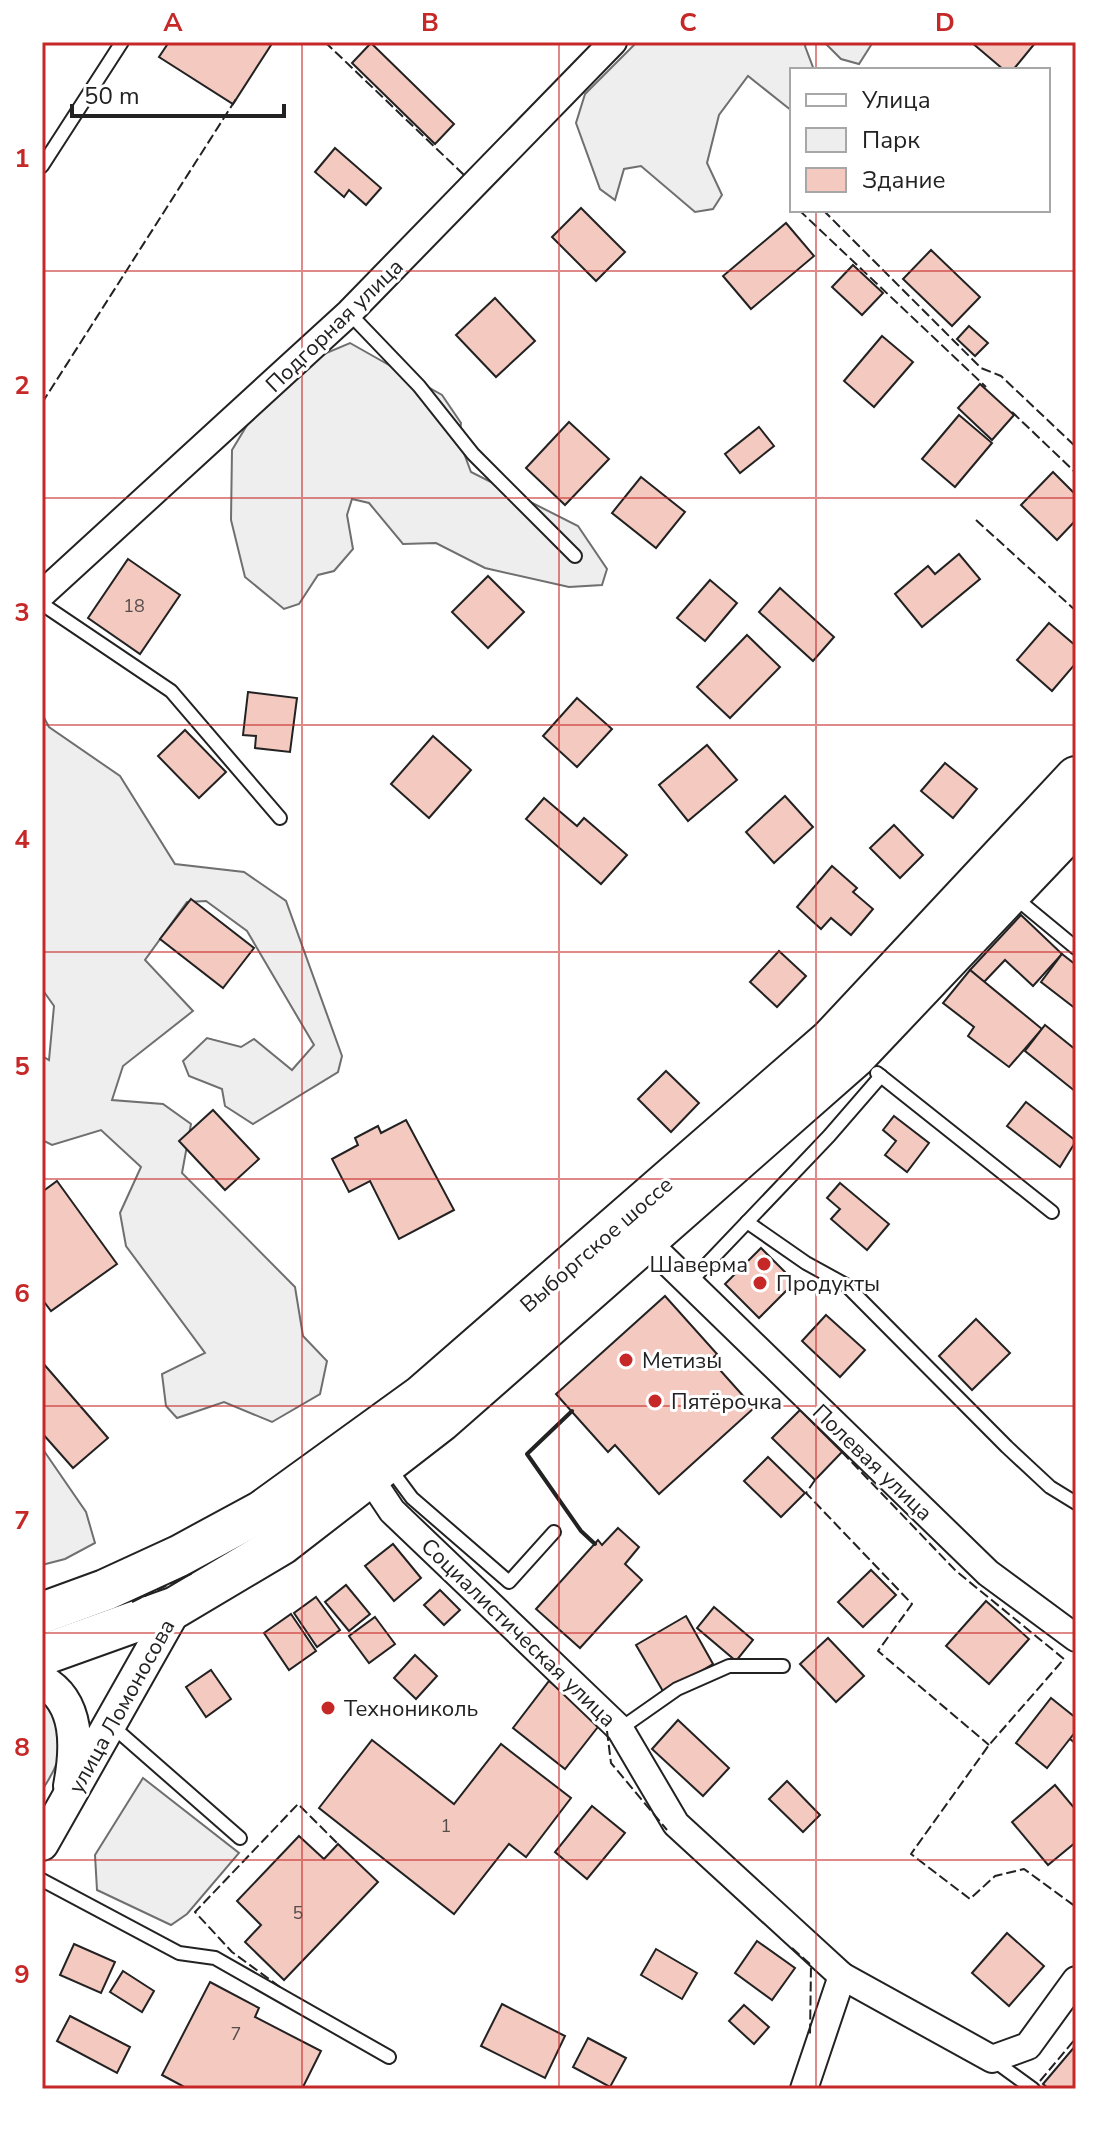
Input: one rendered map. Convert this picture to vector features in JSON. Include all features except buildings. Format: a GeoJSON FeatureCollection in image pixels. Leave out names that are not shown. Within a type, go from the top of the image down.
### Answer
{"type":"FeatureCollection","features":[{"type":"Feature","properties":{"kind":"main road","name":"Выборгское шоссе"},"geometry":{"type":"LineString","coordinates":[[42,1613],[105,1590],[179,1556],[262,1511],[421,1396],[831,1039],[1076,777]]}},
{"type":"Feature","properties":{"kind":"main road","name":"Выборгское шоссе"},"geometry":{"type":"LineString","coordinates":[[42,1655],[176,1607],[282,1544],[378,1471],[473,1394],[646,1241],[868,1066],[1011,894],[1076,824]]}},
{"type":"Feature","properties":{"kind":"street","name":"Подгорная улица"},"geometry":{"type":"LineString","coordinates":[[42,594],[349,313],[613,42]]}},
{"type":"Feature","properties":{"kind":"street","name":"Полевая улица"},"geometry":{"type":"LineString","coordinates":[[646,1241],[988,1573],[1076,1638]]}},
{"type":"Feature","properties":{"kind":"street","name":"Социалистическая улица"},"geometry":{"type":"LineString","coordinates":[[378,1471],[392,1511],[620,1729],[676,1824],[842,1976],[992,2059]]}},
{"type":"Feature","properties":{"kind":"street","name":"улица Ломоносова"},"geometry":{"type":"LineString","coordinates":[[42,1844],[176,1607]]}},
{"type":"Feature","properties":{"kind":"street","name":"улица Ломоносова"},"geometry":{"type":"LineString","coordinates":[[42,1681],[53,1687],[72,1716],[76,1754],[66,1805]]}},
{"type":"Feature","properties":{"kind":"street"},"geometry":{"type":"LineString","coordinates":[[804,2089],[842,1976]]}},
{"type":"Feature","properties":{"kind":"street"},"geometry":{"type":"LineString","coordinates":[[992,2059],[1028,2046],[1076,1980]]}},
{"type":"Feature","properties":{"kind":"lane"},"geometry":{"type":"LineString","coordinates":[[42,166],[122,42]]}},
{"type":"Feature","properties":{"kind":"lane"},"geometry":{"type":"LineString","coordinates":[[349,313],[419,386],[473,454],[575,556]]}},
{"type":"Feature","properties":{"kind":"lane"},"geometry":{"type":"LineString","coordinates":[[42,604],[171,691],[280,818]]}},
{"type":"Feature","properties":{"kind":"lane"},"geometry":{"type":"LineString","coordinates":[[1011,894],[1076,948]]}},
{"type":"Feature","properties":{"kind":"lane"},"geometry":{"type":"LineString","coordinates":[[688,1284],[747,1222],[868,1066],[1052,1212]]}},
{"type":"Feature","properties":{"kind":"lane"},"geometry":{"type":"LineString","coordinates":[[747,1222],[806,1263],[846,1285],[1007,1447],[1050,1487],[1076,1503]]}},
{"type":"Feature","properties":{"kind":"lane"},"geometry":{"type":"LineString","coordinates":[[378,1471],[509,1582],[554,1532]]}},
{"type":"Feature","properties":{"kind":"lane"},"geometry":{"type":"LineString","coordinates":[[620,1729],[677,1689],[729,1666],[783,1666]]}},
{"type":"Feature","properties":{"kind":"lane"},"geometry":{"type":"LineString","coordinates":[[111,1725],[240,1838]]}},
{"type":"Feature","properties":{"kind":"lane"},"geometry":{"type":"LineString","coordinates":[[42,1880],[179,1953],[215,1958],[389,2057]]}},
{"type":"Feature","properties":{"kind":"lane"},"geometry":{"type":"LineString","coordinates":[[992,2059],[1033,2089]]}},
{"type":"Feature","properties":{"kind":"green space"},"geometry":{"type":"Polygon","coordinates":[[[637,42],[807,42],[805,46],[813,68],[790,68],[790,109],[748,76],[719,115],[707,163],[722,195],[713,209],[695,212],[641,166],[624,169],[615,200],[600,189],[576,123],[585,94],[637,42]]]}},
{"type":"Feature","properties":{"kind":"green space"},"geometry":{"type":"Polygon","coordinates":[[[824,42],[873,42],[859,64],[841,59],[824,42]]]}},
{"type":"Feature","properties":{"kind":"green space"},"geometry":{"type":"Polygon","coordinates":[[[350,343],[442,395],[461,423],[459,440],[471,472],[578,526],[607,569],[602,585],[569,587],[485,568],[436,543],[403,544],[369,503],[352,499],[347,515],[353,549],[334,571],[318,575],[299,604],[284,609],[245,577],[231,520],[232,450],[252,417],[312,359],[350,343]]]}},
{"type":"Feature","properties":{"kind":"green space"},"geometry":{"type":"Polygon","coordinates":[[[42,714],[49,727],[120,776],[175,864],[244,872],[286,901],[342,1056],[338,1072],[253,1124],[225,1106],[222,1089],[189,1076],[183,1061],[207,1038],[241,1047],[254,1039],[292,1070],[314,1045],[247,931],[206,901],[187,902],[145,960],[193,1011],[123,1066],[112,1100],[163,1104],[191,1124],[182,1173],[295,1287],[303,1336],[327,1361],[320,1394],[272,1422],[224,1402],[177,1418],[166,1406],[162,1374],[205,1353],[126,1246],[120,1213],[141,1167],[101,1130],[52,1145],[42,1140],[42,1056],[49,1060],[54,1006],[42,989],[42,714]]]}},
{"type":"Feature","properties":{"kind":"green space"},"geometry":{"type":"Polygon","coordinates":[[[42,1448],[86,1512],[95,1543],[65,1559],[42,1565],[42,1448]]]}},
{"type":"Feature","properties":{"kind":"green space"},"geometry":{"type":"Polygon","coordinates":[[[42,1697],[58,1720],[62,1743],[56,1766],[42,1790],[42,1697]]]}},
{"type":"Feature","properties":{"kind":"green space"},"geometry":{"type":"Polygon","coordinates":[[[143,1778],[239,1853],[187,1914],[171,1925],[97,1890],[95,1855],[143,1778]]]}},
{"type":"Feature","properties":{"kind":"fence"},"geometry":{"type":"LineString","coordinates":[[325,42],[464,175]]}},
{"type":"Feature","properties":{"kind":"fence"},"geometry":{"type":"LineString","coordinates":[[42,403],[236,99]]}},
{"type":"Feature","properties":{"kind":"fence"},"geometry":{"type":"LineString","coordinates":[[801,212],[986,387]]}},
{"type":"Feature","properties":{"kind":"fence"},"geometry":{"type":"LineString","coordinates":[[825,212],[981,368],[1001,376],[1076,447]]}},
{"type":"Feature","properties":{"kind":"fence"},"geometry":{"type":"LineString","coordinates":[[1012,412],[1076,473]]}},
{"type":"Feature","properties":{"kind":"fence"},"geometry":{"type":"LineString","coordinates":[[976,520],[1076,611]]}},
{"type":"Feature","properties":{"kind":"fence"},"geometry":{"type":"LineString","coordinates":[[842,1452],[956,1571],[1064,1659],[989,1745],[911,1854],[970,1899],[995,1876],[1024,1869],[1076,1907]]}},
{"type":"Feature","properties":{"kind":"fence"},"geometry":{"type":"LineString","coordinates":[[815,1480],[806,1493],[912,1604],[878,1651],[989,1745]]}},
{"type":"Feature","properties":{"kind":"fence"},"geometry":{"type":"LineString","coordinates":[[132,1602],[193,1573]]}},
{"type":"Feature","properties":{"kind":"fence"},"geometry":{"type":"LineString","coordinates":[[607,1731],[611,1763],[667,1830]]}},
{"type":"Feature","properties":{"kind":"fence"},"geometry":{"type":"LineString","coordinates":[[1070,1739],[1076,1744]]}},
{"type":"Feature","properties":{"kind":"fence"},"geometry":{"type":"LineString","coordinates":[[280,1987],[232,1952],[195,1912],[298,1804],[338,1844]]}},
{"type":"Feature","properties":{"kind":"fence"},"geometry":{"type":"LineString","coordinates":[[792,1948],[811,1965],[810,2036]]}},
{"type":"Feature","properties":{"kind":"fence"},"geometry":{"type":"LineString","coordinates":[[1040,2081],[1076,2038]]}},
{"type":"Feature","properties":{"kind":"wall"},"geometry":{"type":"LineString","coordinates":[[572,1411],[527,1454],[581,1531],[595,1544]]}},
{"type":"Feature","properties":{"kind":"place","name":"Шаверма"},"geometry":{"type":"Point","coordinates":[764,1264]}},
{"type":"Feature","properties":{"kind":"place","name":"Продукты"},"geometry":{"type":"Point","coordinates":[760,1283]}},
{"type":"Feature","properties":{"kind":"place","name":"Метизы"},"geometry":{"type":"Point","coordinates":[626,1360]}},
{"type":"Feature","properties":{"kind":"place","name":"Пятёрочка"},"geometry":{"type":"Point","coordinates":[655,1401]}},
{"type":"Feature","properties":{"kind":"place","name":"Технониколь"},"geometry":{"type":"Point","coordinates":[328,1708]}}]}
